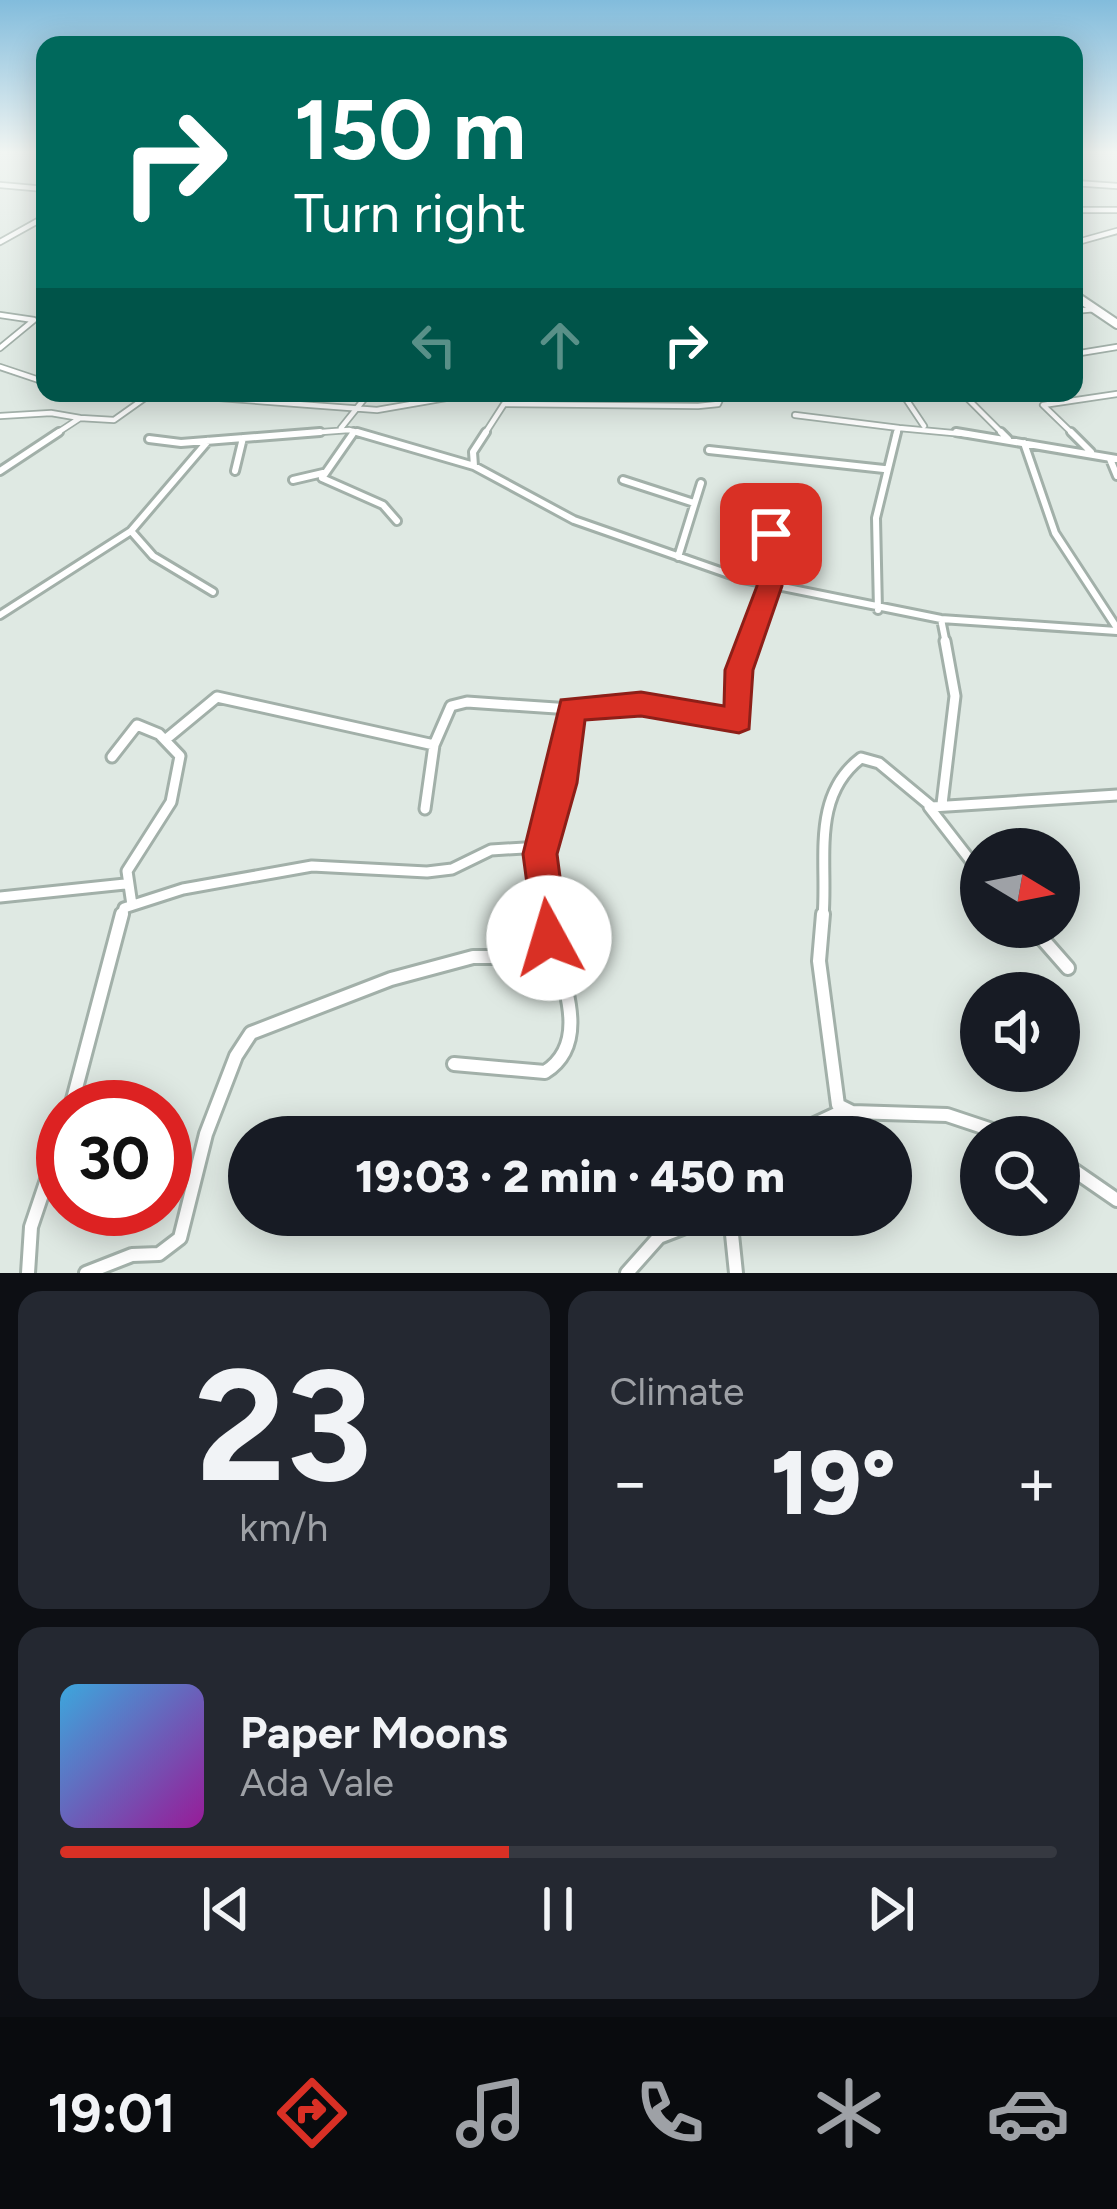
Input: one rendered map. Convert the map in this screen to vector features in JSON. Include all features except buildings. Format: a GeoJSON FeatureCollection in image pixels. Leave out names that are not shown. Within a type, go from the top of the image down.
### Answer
{"type":"FeatureCollection","features":[{"type":"Feature","properties":{"kind":"street"},"geometry":{"type":"LineString","coordinates":[[0,242],[36,222]]}},
{"type":"Feature","properties":{"kind":"street"},"geometry":{"type":"LineString","coordinates":[[1083,240],[1117,231]]}},
{"type":"Feature","properties":{"kind":"street"},"geometry":{"type":"LineString","coordinates":[[1083,301],[1117,324]]}},
{"type":"Feature","properties":{"kind":"street"},"geometry":{"type":"LineString","coordinates":[[1083,310],[1095,309]]}},
{"type":"Feature","properties":{"kind":"street"},"geometry":{"type":"LineString","coordinates":[[0,315],[34,320],[0,348]]}},
{"type":"Feature","properties":{"kind":"street"},"geometry":{"type":"LineString","coordinates":[[27,329],[36,330]]}},
{"type":"Feature","properties":{"kind":"street"},"geometry":{"type":"LineString","coordinates":[[1083,353],[1117,347]]}},
{"type":"Feature","properties":{"kind":"street"},"geometry":{"type":"LineString","coordinates":[[0,367],[36,379]]}},
{"type":"Feature","properties":{"kind":"street"},"geometry":{"type":"LineString","coordinates":[[1083,399],[1117,394]]}},
{"type":"Feature","properties":{"kind":"street"},"geometry":{"type":"LineString","coordinates":[[0,416],[51,413],[114,419],[139,402]]}},
{"type":"Feature","properties":{"kind":"street"},"geometry":{"type":"LineString","coordinates":[[286,402],[390,410],[427,402]]}},
{"type":"Feature","properties":{"kind":"street"},"geometry":{"type":"LineString","coordinates":[[363,402],[322,478],[344,492],[383,503],[397,521]]}},
{"type":"Feature","properties":{"kind":"street"},"geometry":{"type":"LineString","coordinates":[[474,466],[473,452],[504,404],[698,406],[719,402]]}},
{"type":"Feature","properties":{"kind":"street"},"geometry":{"type":"LineString","coordinates":[[908,402],[924,427]]}},
{"type":"Feature","properties":{"kind":"street"},"geometry":{"type":"LineString","coordinates":[[971,402],[1009,440]]}},
{"type":"Feature","properties":{"kind":"street"},"geometry":{"type":"LineString","coordinates":[[1063,402],[1043,405],[1092,453]]}},
{"type":"Feature","properties":{"kind":"street"},"geometry":{"type":"LineString","coordinates":[[795,415],[924,427],[1092,453],[1113,458],[1117,476]]}},
{"type":"Feature","properties":{"kind":"street"},"geometry":{"type":"LineString","coordinates":[[0,471],[80,418]]}},
{"type":"Feature","properties":{"kind":"street"},"geometry":{"type":"LineString","coordinates":[[878,610],[872,532],[884,469],[899,428]]}},
{"type":"Feature","properties":{"kind":"street"},"geometry":{"type":"LineString","coordinates":[[149,440],[348,429],[474,466],[574,520],[768,586],[940,620],[1117,629]]}},
{"type":"Feature","properties":{"kind":"street"},"geometry":{"type":"LineString","coordinates":[[236,471],[243,438]]}},
{"type":"Feature","properties":{"kind":"street"},"geometry":{"type":"LineString","coordinates":[[0,615],[130,531],[209,440]]}},
{"type":"Feature","properties":{"kind":"street"},"geometry":{"type":"LineString","coordinates":[[1024,442],[1055,532],[1117,629]]}},
{"type":"Feature","properties":{"kind":"street"},"geometry":{"type":"LineString","coordinates":[[709,450],[884,469]]}},
{"type":"Feature","properties":{"kind":"street"},"geometry":{"type":"LineString","coordinates":[[293,480],[325,473]]}},
{"type":"Feature","properties":{"kind":"street"},"geometry":{"type":"LineString","coordinates":[[623,480],[694,503]]}},
{"type":"Feature","properties":{"kind":"street"},"geometry":{"type":"LineString","coordinates":[[678,556],[701,483]]}},
{"type":"Feature","properties":{"kind":"street"},"geometry":{"type":"LineString","coordinates":[[425,809],[434,745],[451,706],[467,702],[571,709],[641,704],[739,720],[739,670],[768,586],[774,494]]}},
{"type":"Feature","properties":{"kind":"street"},"geometry":{"type":"LineString","coordinates":[[130,531],[154,556],[213,592]]}},
{"type":"Feature","properties":{"kind":"street"},"geometry":{"type":"LineString","coordinates":[[935,805],[955,696],[940,620]]}},
{"type":"Feature","properties":{"kind":"street"},"geometry":{"type":"LineString","coordinates":[[165,740],[217,697],[434,745]]}},
{"type":"Feature","properties":{"kind":"street"},"geometry":{"type":"LineString","coordinates":[[454,1064],[545,1072],[556,1065],[572,1029],[557,946],[549,938],[541,847],[561,783],[571,709]]}},
{"type":"Feature","properties":{"kind":"street"},"geometry":{"type":"LineString","coordinates":[[112,757],[137,725],[165,740],[180,756],[171,802],[127,871],[125,884],[132,904]]}},
{"type":"Feature","properties":{"kind":"street"},"geometry":{"type":"LineString","coordinates":[[845,1110],[833,1090],[819,962],[825,895],[822,822],[848,768],[861,758],[879,763],[935,805],[960,842]]}},
{"type":"Feature","properties":{"kind":"street"},"geometry":{"type":"LineString","coordinates":[[935,805],[1117,795]]}},
{"type":"Feature","properties":{"kind":"street"},"geometry":{"type":"LineString","coordinates":[[77,1080],[124,908],[183,889],[312,866],[427,872],[452,869],[491,850],[541,847]]}},
{"type":"Feature","properties":{"kind":"street"},"geometry":{"type":"LineString","coordinates":[[0,897],[46,896],[125,884]]}},
{"type":"Feature","properties":{"kind":"street"},"geometry":{"type":"LineString","coordinates":[[86,1273],[132,1255],[159,1254],[180,1238],[206,1134],[236,1056],[251,1033],[391,979],[473,957],[526,957],[557,946]]}},
{"type":"Feature","properties":{"kind":"street"},"geometry":{"type":"LineString","coordinates":[[1050,948],[1068,968]]}},
{"type":"Feature","properties":{"kind":"street"},"geometry":{"type":"LineString","coordinates":[[832,1116],[845,1110],[960,1119]]}},
{"type":"Feature","properties":{"kind":"street"},"geometry":{"type":"LineString","coordinates":[[1080,1174],[1117,1200]]}},
{"type":"Feature","properties":{"kind":"street"},"geometry":{"type":"LineString","coordinates":[[28,1273],[36,1212]]}},
{"type":"Feature","properties":{"kind":"street"},"geometry":{"type":"LineString","coordinates":[[627,1273],[662,1236]]}},
{"type":"Feature","properties":{"kind":"street"},"geometry":{"type":"LineString","coordinates":[[732,1236],[736,1273]]}},
{"type":"Feature","properties":{"kind":"route"},"geometry":{"type":"LineString","coordinates":[[549,938],[540,854],[561,783],[571,709],[584,704],[641,704],[739,720],[739,670],[770,586],[766,585],[771,534]]}}]}
